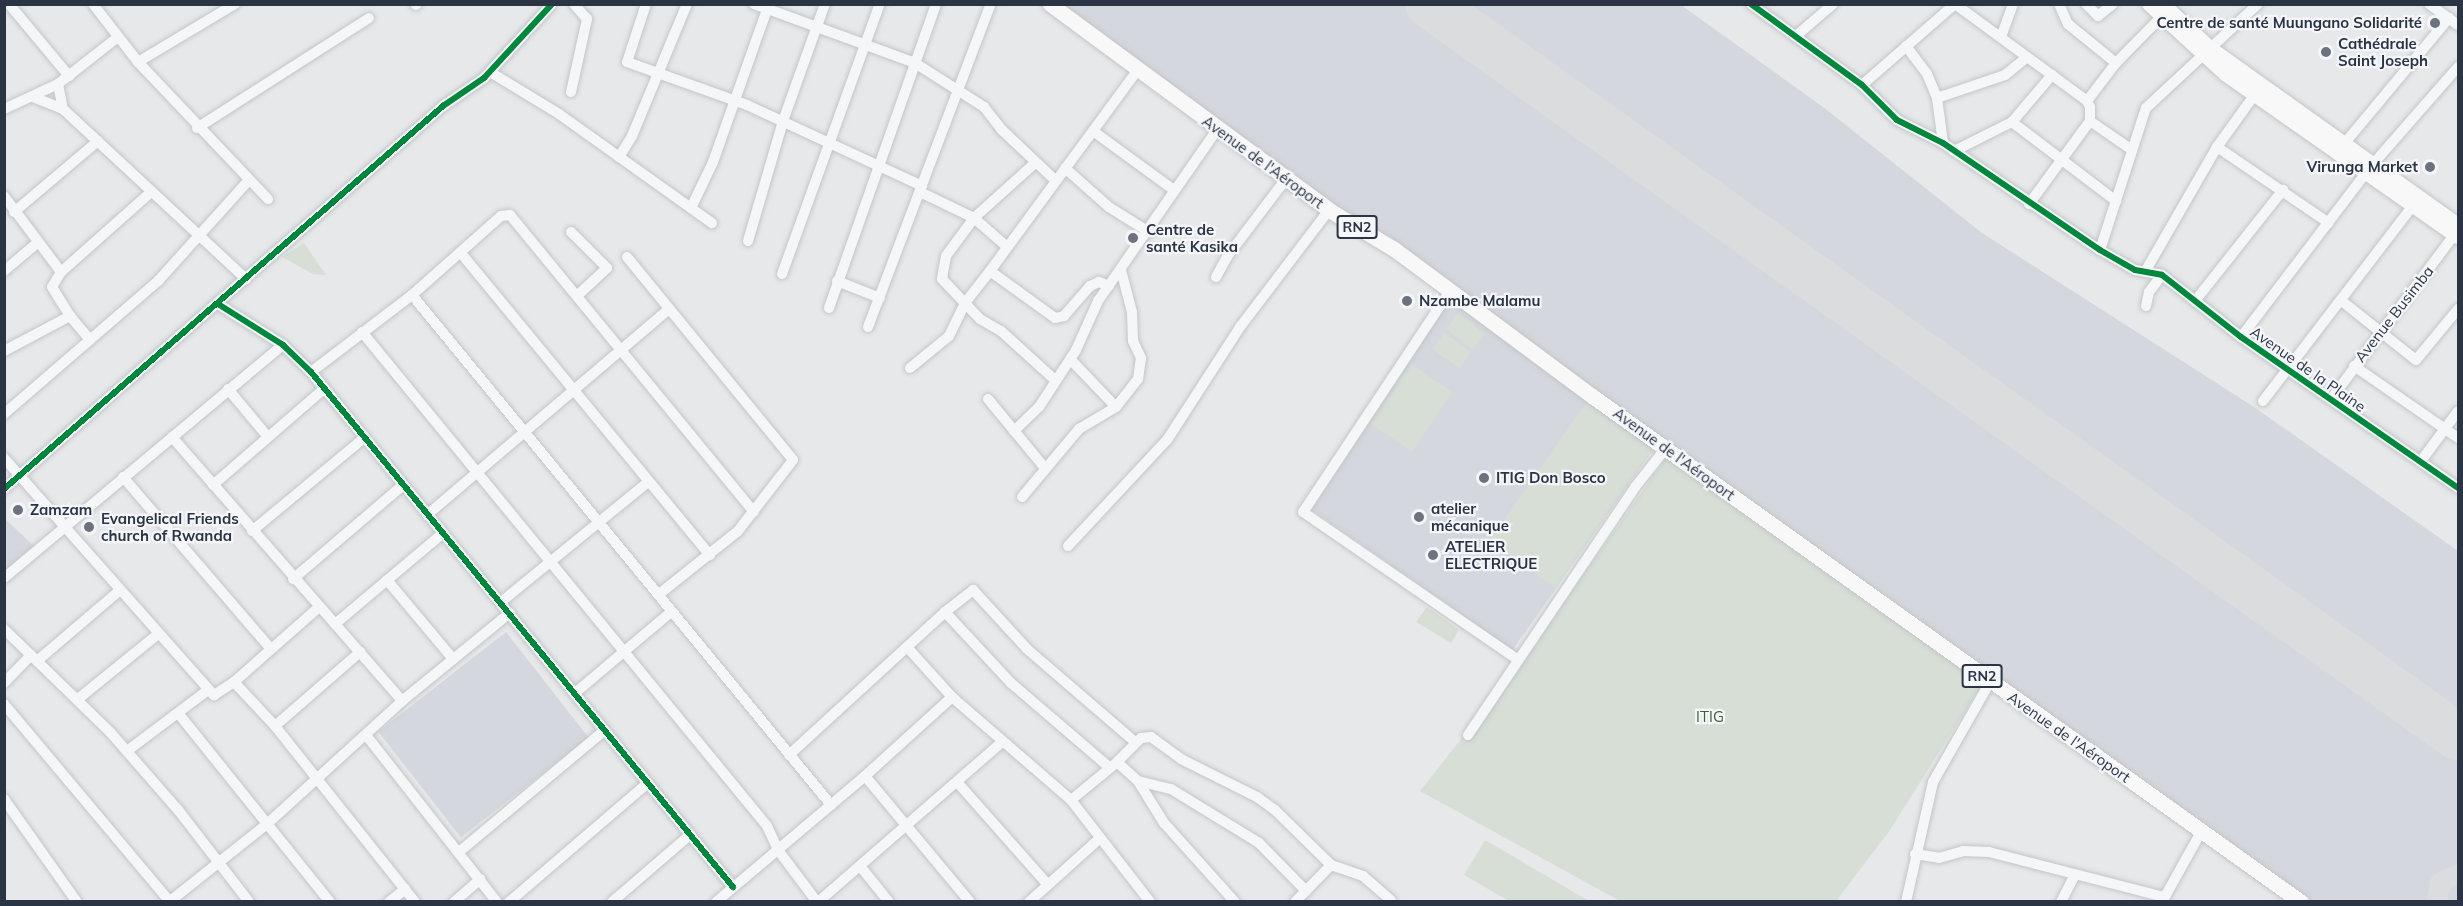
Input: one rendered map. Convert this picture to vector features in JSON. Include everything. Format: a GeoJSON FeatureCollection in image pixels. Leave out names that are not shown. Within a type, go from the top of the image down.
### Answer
{"type":"FeatureCollection","features":[{"type":"Feature","properties":{"kind":"highway","name":"Avenue de l'Aéroport"},"geometry":{"type":"LineString","coordinates":[[1050,4],[1329,210],[1394,249],[1990,682],[2202,830],[2290,899]]}},
{"type":"Feature","properties":{"kind":"main road"},"geometry":{"type":"LineString","coordinates":[[2149,4],[2164,11],[2206,52],[2458,232]]}},
{"type":"Feature","properties":{"kind":"street"},"geometry":{"type":"LineString","coordinates":[[4,8],[9,4],[69,76]]}},
{"type":"Feature","properties":{"kind":"street"},"geometry":{"type":"LineString","coordinates":[[93,4],[138,62],[197,128],[268,199]]}},
{"type":"Feature","properties":{"kind":"street"},"geometry":{"type":"LineString","coordinates":[[138,62],[235,4]]}},
{"type":"Feature","properties":{"kind":"street"},"geometry":{"type":"LineString","coordinates":[[4,489],[443,106],[490,72],[552,4]]}},
{"type":"Feature","properties":{"kind":"street"},"geometry":{"type":"LineString","coordinates":[[571,92],[587,19],[574,4]]}},
{"type":"Feature","properties":{"kind":"street"},"geometry":{"type":"LineString","coordinates":[[646,4],[627,62],[659,71],[735,101],[829,140],[879,164],[974,218],[1006,246]]}},
{"type":"Feature","properties":{"kind":"street"},"geometry":{"type":"LineString","coordinates":[[619,157],[687,4]]}},
{"type":"Feature","properties":{"kind":"street"},"geometry":{"type":"LineString","coordinates":[[754,4],[768,7],[915,63],[959,89],[992,114],[1002,130],[1055,180]]}},
{"type":"Feature","properties":{"kind":"street"},"geometry":{"type":"LineString","coordinates":[[748,241],[783,121],[825,4]]}},
{"type":"Feature","properties":{"kind":"street"},"geometry":{"type":"LineString","coordinates":[[782,274],[880,4]]}},
{"type":"Feature","properties":{"kind":"street"},"geometry":{"type":"LineString","coordinates":[[829,308],[936,4]]}},
{"type":"Feature","properties":{"kind":"street"},"geometry":{"type":"LineString","coordinates":[[868,327],[991,4]]}},
{"type":"Feature","properties":{"kind":"street"},"geometry":{"type":"LineString","coordinates":[[1796,36],[1833,4]]}},
{"type":"Feature","properties":{"kind":"street"},"geometry":{"type":"LineString","coordinates":[[1862,85],[1955,4],[2087,101],[2090,121],[2132,150]]}},
{"type":"Feature","properties":{"kind":"street"},"geometry":{"type":"LineString","coordinates":[[2001,37],[2013,4]]}},
{"type":"Feature","properties":{"kind":"street"},"geometry":{"type":"LineString","coordinates":[[2059,4],[2068,24],[2116,63]]}},
{"type":"Feature","properties":{"kind":"street"},"geometry":{"type":"LineString","coordinates":[[2086,4],[2098,16],[2113,4]]}},
{"type":"Feature","properties":{"kind":"street"},"geometry":{"type":"LineString","coordinates":[[2100,250],[2146,108],[2258,4]]}},
{"type":"Feature","properties":{"kind":"street"},"geometry":{"type":"LineString","coordinates":[[2341,148],[2454,22],[2429,4]]}},
{"type":"Feature","properties":{"kind":"street","name":"Avenue de la Plaine"},"geometry":{"type":"LineString","coordinates":[[1757,6],[1862,85],[1897,120],[1943,143],[2029,204],[2100,250],[2135,270],[2146,270],[2162,275],[2241,337],[2458,488]]}},
{"type":"Feature","properties":{"kind":"street"},"geometry":{"type":"LineString","coordinates":[[691,208],[713,162],[768,7]]}},
{"type":"Feature","properties":{"kind":"street"},"geometry":{"type":"LineString","coordinates":[[2087,101],[2116,63],[2164,11]]}},
{"type":"Feature","properties":{"kind":"street"},"geometry":{"type":"LineString","coordinates":[[197,128],[279,72],[369,18]]}},
{"type":"Feature","properties":{"kind":"street"},"geometry":{"type":"LineString","coordinates":[[4,109],[58,84],[118,37]]}},
{"type":"Feature","properties":{"kind":"street"},"geometry":{"type":"LineString","coordinates":[[1906,46],[1927,74],[1937,98],[1943,143]]}},
{"type":"Feature","properties":{"kind":"street"},"geometry":{"type":"LineString","coordinates":[[1937,98],[2005,75],[2027,57]]}},
{"type":"Feature","properties":{"kind":"street"},"geometry":{"type":"LineString","coordinates":[[2241,337],[2370,169],[2458,67]]}},
{"type":"Feature","properties":{"kind":"street"},"geometry":{"type":"LineString","coordinates":[[910,368],[945,342],[965,303],[1139,68]]}},
{"type":"Feature","properties":{"kind":"street"},"geometry":{"type":"LineString","coordinates":[[490,72],[560,114],[712,223]]}},
{"type":"Feature","properties":{"kind":"street"},"geometry":{"type":"LineString","coordinates":[[1954,151],[2012,122],[2052,75]]}},
{"type":"Feature","properties":{"kind":"street"},"geometry":{"type":"LineString","coordinates":[[58,84],[63,110]]}},
{"type":"Feature","properties":{"kind":"street"},"geometry":{"type":"LineString","coordinates":[[2146,270],[2217,147],[2258,90]]}},
{"type":"Feature","properties":{"kind":"street"},"geometry":{"type":"LineString","coordinates":[[33,97],[63,110],[246,279]]}},
{"type":"Feature","properties":{"kind":"street"},"geometry":{"type":"LineString","coordinates":[[2029,204],[2058,160],[2090,121]]}},
{"type":"Feature","properties":{"kind":"street"},"geometry":{"type":"LineString","coordinates":[[2012,122],[2058,160],[2116,201]]}},
{"type":"Feature","properties":{"kind":"street"},"geometry":{"type":"LineString","coordinates":[[1014,431],[1031,418],[1054,379],[1070,359],[1109,286],[1149,232],[1174,190],[1217,129]]}},
{"type":"Feature","properties":{"kind":"street"},"geometry":{"type":"LineString","coordinates":[[1093,131],[1174,190]]}},
{"type":"Feature","properties":{"kind":"street"},"geometry":{"type":"LineString","coordinates":[[14,212],[98,141]]}},
{"type":"Feature","properties":{"kind":"street"},"geometry":{"type":"LineString","coordinates":[[2217,147],[2329,223]]}},
{"type":"Feature","properties":{"kind":"street"},"geometry":{"type":"LineString","coordinates":[[1035,163],[974,218],[942,267],[942,279],[965,303],[1054,379]]}},
{"type":"Feature","properties":{"kind":"street"},"geometry":{"type":"LineString","coordinates":[[1065,168],[1109,207],[1149,232]]}},
{"type":"Feature","properties":{"kind":"street"},"geometry":{"type":"LineString","coordinates":[[1216,277],[1229,254],[1286,179]]}},
{"type":"Feature","properties":{"kind":"street"},"geometry":{"type":"LineString","coordinates":[[4,414],[159,280],[201,236],[248,181]]}},
{"type":"Feature","properties":{"kind":"street"},"geometry":{"type":"LineString","coordinates":[[2195,301],[2283,190]]}},
{"type":"Feature","properties":{"kind":"street"},"geometry":{"type":"LineString","coordinates":[[90,340],[70,316],[52,287],[61,272],[151,192]]}},
{"type":"Feature","properties":{"kind":"street"},"geometry":{"type":"LineString","coordinates":[[5,196],[36,244],[61,272]]}},
{"type":"Feature","properties":{"kind":"street"},"geometry":{"type":"LineString","coordinates":[[2264,401],[2343,302],[2416,201]]}},
{"type":"Feature","properties":{"kind":"street"},"geometry":{"type":"LineString","coordinates":[[1068,546],[1167,440],[1283,267],[1329,210]]}},
{"type":"Feature","properties":{"kind":"street"},"geometry":{"type":"LineString","coordinates":[[311,372],[412,295],[501,216],[510,214],[754,512]]}},
{"type":"Feature","properties":{"kind":"street"},"geometry":{"type":"LineString","coordinates":[[571,232],[607,268],[578,295]]}},
{"type":"Feature","properties":{"kind":"street","name":"Avenue Busimba"},"geometry":{"type":"LineString","coordinates":[[2331,399],[2458,232]]}},
{"type":"Feature","properties":{"kind":"street"},"geometry":{"type":"LineString","coordinates":[[4,272],[36,244]]}},
{"type":"Feature","properties":{"kind":"street"},"geometry":{"type":"LineString","coordinates":[[460,252],[490,283],[573,390],[710,555]]}},
{"type":"Feature","properties":{"kind":"street"},"geometry":{"type":"LineString","coordinates":[[627,257],[793,460],[754,512],[710,555],[658,595]]}},
{"type":"Feature","properties":{"kind":"street"},"geometry":{"type":"LineString","coordinates":[[1022,497],[1044,467],[1081,427],[1116,407],[1138,379],[1142,365],[1133,340],[1132,312],[1121,270]]}},
{"type":"Feature","properties":{"kind":"street"},"geometry":{"type":"LineString","coordinates":[[990,271],[1055,318],[1064,316],[1094,283],[1109,286]]}},
{"type":"Feature","properties":{"kind":"street"},"geometry":{"type":"LineString","coordinates":[[2146,306],[2149,292],[2162,275]]}},
{"type":"Feature","properties":{"kind":"street"},"geometry":{"type":"LineString","coordinates":[[837,281],[880,298]]}},
{"type":"Feature","properties":{"kind":"street"},"geometry":{"type":"LineString","coordinates":[[1450,291],[1303,512],[1518,660]]}},
{"type":"Feature","properties":{"kind":"street"},"geometry":{"type":"LineString","coordinates":[[412,295],[831,805]]}},
{"type":"Feature","properties":{"kind":"street"},"geometry":{"type":"LineString","coordinates":[[2343,302],[2416,360],[2458,309]]}},
{"type":"Feature","properties":{"kind":"street"},"geometry":{"type":"LineString","coordinates":[[218,304],[283,345],[311,372],[402,486],[501,602],[733,887]]}},
{"type":"Feature","properties":{"kind":"street"},"geometry":{"type":"LineString","coordinates":[[427,515],[669,309]]}},
{"type":"Feature","properties":{"kind":"street"},"geometry":{"type":"LineString","coordinates":[[4,351],[70,316]]}},
{"type":"Feature","properties":{"kind":"street"},"geometry":{"type":"LineString","coordinates":[[362,332],[767,826],[778,850],[818,902],[908,827],[1003,741]]}},
{"type":"Feature","properties":{"kind":"street"},"geometry":{"type":"LineString","coordinates":[[4,578],[283,345]]}},
{"type":"Feature","properties":{"kind":"street"},"geometry":{"type":"LineString","coordinates":[[1070,359],[1116,407]]}},
{"type":"Feature","properties":{"kind":"street"},"geometry":{"type":"LineString","coordinates":[[2354,366],[2458,438]]}},
{"type":"Feature","properties":{"kind":"street"},"geometry":{"type":"LineString","coordinates":[[228,389],[268,437]]}},
{"type":"Feature","properties":{"kind":"street"},"geometry":{"type":"LineString","coordinates":[[213,485],[324,389]]}},
{"type":"Feature","properties":{"kind":"street"},"geometry":{"type":"LineString","coordinates":[[988,399],[1044,467]]}},
{"type":"Feature","properties":{"kind":"street"},"geometry":{"type":"LineString","coordinates":[[2421,461],[2458,411]]}},
{"type":"Feature","properties":{"kind":"street"},"geometry":{"type":"LineString","coordinates":[[172,437],[318,608],[335,624],[402,701]]}},
{"type":"Feature","properties":{"kind":"street"},"geometry":{"type":"LineString","coordinates":[[252,531],[364,438]]}},
{"type":"Feature","properties":{"kind":"street"},"geometry":{"type":"LineString","coordinates":[[1468,735],[1636,486],[1666,448]]}},
{"type":"Feature","properties":{"kind":"street"},"geometry":{"type":"LineString","coordinates":[[4,458],[17,477],[65,525],[208,690],[218,695],[318,608]]}},
{"type":"Feature","properties":{"kind":"street"},"geometry":{"type":"LineString","coordinates":[[123,477],[270,648]]}},
{"type":"Feature","properties":{"kind":"street"},"geometry":{"type":"LineString","coordinates":[[501,602],[648,482]]}},
{"type":"Feature","properties":{"kind":"street"},"geometry":{"type":"LineString","coordinates":[[293,579],[402,486]]}},
{"type":"Feature","properties":{"kind":"street"},"geometry":{"type":"LineString","coordinates":[[335,624],[443,533]]}},
{"type":"Feature","properties":{"kind":"street"},"geometry":{"type":"LineString","coordinates":[[387,579],[453,659]]}},
{"type":"Feature","properties":{"kind":"street"},"geometry":{"type":"LineString","coordinates":[[4,683],[120,590]]}},
{"type":"Feature","properties":{"kind":"street"},"geometry":{"type":"LineString","coordinates":[[789,755],[945,612],[973,591],[1027,649],[1135,742]]}},
{"type":"Feature","properties":{"kind":"street"},"geometry":{"type":"LineString","coordinates":[[575,693],[671,612]]}},
{"type":"Feature","properties":{"kind":"street"},"geometry":{"type":"LineString","coordinates":[[945,612],[1011,683],[1114,765],[1138,781],[1171,789],[1259,843],[1306,891]]}},
{"type":"Feature","properties":{"kind":"street"},"geometry":{"type":"LineString","coordinates":[[4,704],[170,901],[267,824],[402,701],[510,613]]}},
{"type":"Feature","properties":{"kind":"street"},"geometry":{"type":"LineString","coordinates":[[4,629],[78,699],[127,751],[249,902]]}},
{"type":"Feature","properties":{"kind":"street"},"geometry":{"type":"LineString","coordinates":[[78,699],[158,634]]}},
{"type":"Feature","properties":{"kind":"street"},"geometry":{"type":"LineString","coordinates":[[907,647],[952,697],[1071,800],[1144,899]]}},
{"type":"Feature","properties":{"kind":"street"},"geometry":{"type":"LineString","coordinates":[[275,726],[360,652]]}},
{"type":"Feature","properties":{"kind":"street"},"geometry":{"type":"LineString","coordinates":[[234,682],[275,726],[415,902]]}},
{"type":"Feature","properties":{"kind":"street"},"geometry":{"type":"LineString","coordinates":[[1906,902],[1933,782],[1990,682]]}},
{"type":"Feature","properties":{"kind":"street"},"geometry":{"type":"LineString","coordinates":[[127,751],[208,690]]}},
{"type":"Feature","properties":{"kind":"street"},"geometry":{"type":"LineString","coordinates":[[716,902],[866,776],[952,697]]}},
{"type":"Feature","properties":{"kind":"street"},"geometry":{"type":"LineString","coordinates":[[178,713],[330,902]]}},
{"type":"Feature","properties":{"kind":"street"},"geometry":{"type":"LineString","coordinates":[[459,852],[605,730]]}},
{"type":"Feature","properties":{"kind":"street"},"geometry":{"type":"LineString","coordinates":[[366,735],[497,902]]}},
{"type":"Feature","properties":{"kind":"street"},"geometry":{"type":"LineString","coordinates":[[1071,800],[1114,765],[1135,742],[1151,737],[1181,759],[1257,797],[1275,810],[1331,865],[1363,876],[1391,900]]}},
{"type":"Feature","properties":{"kind":"street"},"geometry":{"type":"LineString","coordinates":[[866,776],[970,902]]}},
{"type":"Feature","properties":{"kind":"street"},"geometry":{"type":"LineString","coordinates":[[1138,781],[1164,823],[1235,902]]}},
{"type":"Feature","properties":{"kind":"street"},"geometry":{"type":"LineString","coordinates":[[957,782],[1047,885]]}},
{"type":"Feature","properties":{"kind":"street"},"geometry":{"type":"LineString","coordinates":[[509,902],[648,783]]}},
{"type":"Feature","properties":{"kind":"street"},"geometry":{"type":"LineString","coordinates":[[4,800],[77,902]]}},
{"type":"Feature","properties":{"kind":"street"},"geometry":{"type":"LineString","coordinates":[[1915,854],[1939,858],[1963,851],[1989,852],[2163,899],[2202,830]]}},
{"type":"Feature","properties":{"kind":"street"},"geometry":{"type":"LineString","coordinates":[[612,902],[690,835]]}},
{"type":"Feature","properties":{"kind":"street"},"geometry":{"type":"LineString","coordinates":[[1029,902],[1100,838]]}},
{"type":"Feature","properties":{"kind":"street"},"geometry":{"type":"LineString","coordinates":[[1298,901],[1331,865]]}},
{"type":"Feature","properties":{"kind":"street"},"geometry":{"type":"LineString","coordinates":[[860,866],[889,902]]}},
{"type":"Feature","properties":{"kind":"street"},"geometry":{"type":"LineString","coordinates":[[2061,902],[2075,874]]}},
{"type":"Feature","properties":{"kind":"street"},"geometry":{"type":"LineString","coordinates":[[454,902],[480,879]]}},
{"type":"Feature","properties":{"kind":"street"},"geometry":{"type":"LineString","coordinates":[[389,902],[405,889]]}},
{"type":"Feature","properties":{"kind":"shaded area"},"geometry":{"type":"Polygon","coordinates":[[[1054,5],[1681,5],[1823,107],[1982,233],[2254,407],[2458,551],[2458,901],[2311,901],[1054,5]]]}},
{"type":"Feature","properties":{"kind":"shaded area","name":"ITIG Don Bosco"},"geometry":{"type":"Polygon","coordinates":[[[1450,300],[1656,445],[1512,650],[1306,506],[1450,300]]]}},
{"type":"Feature","properties":{"kind":"shaded area"},"geometry":{"type":"Polygon","coordinates":[[[4,518],[35,547],[4,573],[4,518]]]}},
{"type":"Feature","properties":{"kind":"shaded area"},"geometry":{"type":"Polygon","coordinates":[[[506,632],[588,738],[461,837],[378,732],[506,632]]]}},
{"type":"Feature","properties":{"kind":"green space"},"geometry":{"type":"Polygon","coordinates":[[[304,243],[326,275],[313,274],[282,257],[304,243]]]}},
{"type":"Feature","properties":{"kind":"green space"},"geometry":{"type":"Polygon","coordinates":[[[1458,313],[1485,333],[1473,349],[1446,329],[1458,313]]]}},
{"type":"Feature","properties":{"kind":"green space"},"geometry":{"type":"Polygon","coordinates":[[[1444,333],[1471,352],[1460,368],[1433,349],[1444,333]]]}},
{"type":"Feature","properties":{"kind":"green space"},"geometry":{"type":"Polygon","coordinates":[[[1411,364],[1452,392],[1412,452],[1371,424],[1411,364]]]}},
{"type":"Feature","properties":{"kind":"green space"},"geometry":{"type":"Polygon","coordinates":[[[1586,403],[1652,449],[1555,588],[1489,541],[1586,403]]]}},
{"type":"Feature","properties":{"kind":"green space","name":"ITIG"},"geometry":{"type":"Polygon","coordinates":[[[1666,458],[1983,683],[1888,833],[1836,901],[1620,901],[1420,791],[1518,667],[1666,458]]]}},
{"type":"Feature","properties":{"kind":"green space"},"geometry":{"type":"Polygon","coordinates":[[[1427,607],[1459,630],[1451,643],[1416,622],[1427,607]]]}},
{"type":"Feature","properties":{"kind":"green space"},"geometry":{"type":"Polygon","coordinates":[[[1485,840],[1589,901],[1509,901],[1464,875],[1485,840]]]}},
{"type":"Feature","properties":{"kind":"taxiway"},"geometry":{"type":"LineString","coordinates":[[2437,902],[2440,883],[2458,874]]}},
{"type":"Feature","properties":{"kind":"runway"},"geometry":{"type":"LineString","coordinates":[[1429,4],[2458,737]]}},
{"type":"Feature","properties":{"kind":"cycle path"},"geometry":{"type":"LineString","coordinates":[[4,489],[443,106],[484,78],[552,4]]}},
{"type":"Feature","properties":{"kind":"cycle path"},"geometry":{"type":"LineString","coordinates":[[1751,4],[1862,85],[1897,120],[1943,143],[2100,250],[2135,270],[2162,275],[2241,337],[2458,488]]}},
{"type":"Feature","properties":{"kind":"cycle path"},"geometry":{"type":"LineString","coordinates":[[218,304],[283,345],[311,372],[733,887]]}},
{"type":"Feature","properties":{"kind":"place","name":"Centre de santé Muungano Solidarité"},"geometry":{"type":"Point","coordinates":[2435,23]}},
{"type":"Feature","properties":{"kind":"place","name":"Cathédrale Saint Joseph"},"geometry":{"type":"Point","coordinates":[2326,52]}},
{"type":"Feature","properties":{"kind":"place","name":"Virunga Market"},"geometry":{"type":"Point","coordinates":[2430,167]}},
{"type":"Feature","properties":{"kind":"place","name":"Centre de santé Kasika"},"geometry":{"type":"Point","coordinates":[1133,238]}},
{"type":"Feature","properties":{"kind":"place","name":"Nzambe Malamu"},"geometry":{"type":"Point","coordinates":[1407,301]}},
{"type":"Feature","properties":{"kind":"place","name":"ITIG Don Bosco"},"geometry":{"type":"Point","coordinates":[1484,478]}},
{"type":"Feature","properties":{"kind":"place","name":"Zamzam"},"geometry":{"type":"Point","coordinates":[18,510]}},
{"type":"Feature","properties":{"kind":"place","name":"atelier mécanique"},"geometry":{"type":"Point","coordinates":[1419,517]}},
{"type":"Feature","properties":{"kind":"place","name":"Evangelical Friends church of Rwanda"},"geometry":{"type":"Point","coordinates":[89,527]}},
{"type":"Feature","properties":{"kind":"place","name":"ATELIER ELECTRIQUE"},"geometry":{"type":"Point","coordinates":[1433,555]}}]}
